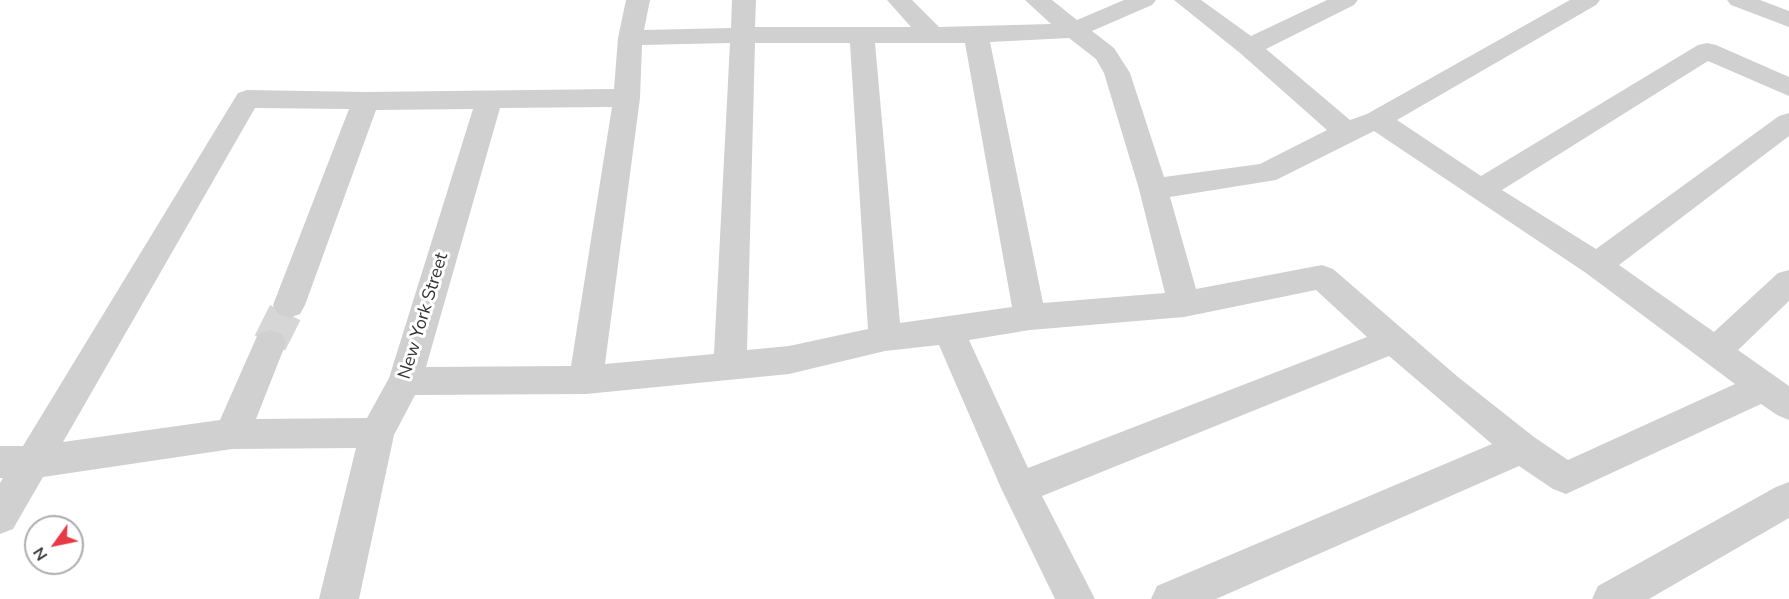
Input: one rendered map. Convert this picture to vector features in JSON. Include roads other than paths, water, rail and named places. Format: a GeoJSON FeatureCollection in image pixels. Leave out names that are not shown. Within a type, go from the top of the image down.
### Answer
{"type":"FeatureCollection","features":[{"type":"Feature","properties":{"kind":"street"},"geometry":{"type":"LineString","coordinates":[[586,380],[627,98],[630,38],[638,0]]}},
{"type":"Feature","properties":{"kind":"street"},"geometry":{"type":"LineString","coordinates":[[730,364],[744,0]]}},
{"type":"Feature","properties":{"kind":"street"},"geometry":{"type":"LineString","coordinates":[[898,0],[931,34]]}},
{"type":"Feature","properties":{"kind":"street"},"geometry":{"type":"LineString","coordinates":[[1037,0],[1105,54],[1117,73],[1153,189],[1184,304]]}},
{"type":"Feature","properties":{"kind":"street"},"geometry":{"type":"LineString","coordinates":[[630,38],[742,35],[976,35],[1074,30],[1144,0]]}},
{"type":"Feature","properties":{"kind":"street"},"geometry":{"type":"LineString","coordinates":[[1186,0],[1249,47],[1346,132]]}},
{"type":"Feature","properties":{"kind":"street"},"geometry":{"type":"LineString","coordinates":[[1249,47],[1346,0]]}},
{"type":"Feature","properties":{"kind":"street"},"geometry":{"type":"LineString","coordinates":[[1153,189],[1266,173],[1346,132],[1377,120],[1588,0]]}},
{"type":"Feature","properties":{"kind":"street"},"geometry":{"type":"LineString","coordinates":[[1739,0],[1789,20]]}},
{"type":"Feature","properties":{"kind":"street"},"geometry":{"type":"LineString","coordinates":[[862,34],[885,338]]}},
{"type":"Feature","properties":{"kind":"street"},"geometry":{"type":"LineString","coordinates":[[976,35],[1030,317]]}},
{"type":"Feature","properties":{"kind":"street"},"geometry":{"type":"LineString","coordinates":[[1480,190],[1707,51],[1789,87]]}},
{"type":"Feature","properties":{"kind":"street"},"geometry":{"type":"LineString","coordinates":[[0,517],[17,462],[247,99],[489,101],[627,98]]}},
{"type":"Feature","properties":{"kind":"street"},"geometry":{"type":"LineString","coordinates":[[289,305],[366,101]]}},
{"type":"Feature","properties":{"kind":"street","name":"New York Street"},"geometry":{"type":"LineString","coordinates":[[330,597],[377,433],[405,381],[489,101]]}},
{"type":"Feature","properties":{"kind":"street"},"geometry":{"type":"LineString","coordinates":[[1377,120],[1597,265],[1776,396]]}},
{"type":"Feature","properties":{"kind":"street"},"geometry":{"type":"LineString","coordinates":[[1597,265],[1789,122]]}},
{"type":"Feature","properties":{"kind":"street"},"geometry":{"type":"LineString","coordinates":[[405,381],[586,380],[730,364],[789,360],[885,338],[949,331],[1030,317],[1184,304],[1322,277],[1522,448],[1566,478],[1776,396]]}},
{"type":"Feature","properties":{"kind":"street"},"geometry":{"type":"LineString","coordinates":[[1715,351],[1789,282]]}},
{"type":"Feature","properties":{"kind":"street"},"geometry":{"type":"LineString","coordinates":[[949,331],[1019,488],[1076,599]]}},
{"type":"Feature","properties":{"kind":"street"},"geometry":{"type":"LineString","coordinates":[[1019,488],[1394,340]]}},
{"type":"Feature","properties":{"kind":"street"},"geometry":{"type":"LineString","coordinates":[[232,434],[270,343]]}},
{"type":"Feature","properties":{"kind":"street"},"geometry":{"type":"LineString","coordinates":[[17,462],[232,434],[377,433]]}},
{"type":"Feature","properties":{"kind":"street"},"geometry":{"type":"LineString","coordinates":[[1171,599],[1522,448]]}},
{"type":"Feature","properties":{"kind":"street"},"geometry":{"type":"LineString","coordinates":[[1612,599],[1789,499]]}},
{"type":"Feature","properties":{"kind":"tunnel"},"geometry":{"type":"LineString","coordinates":[[270,343],[289,305]]}}]}
